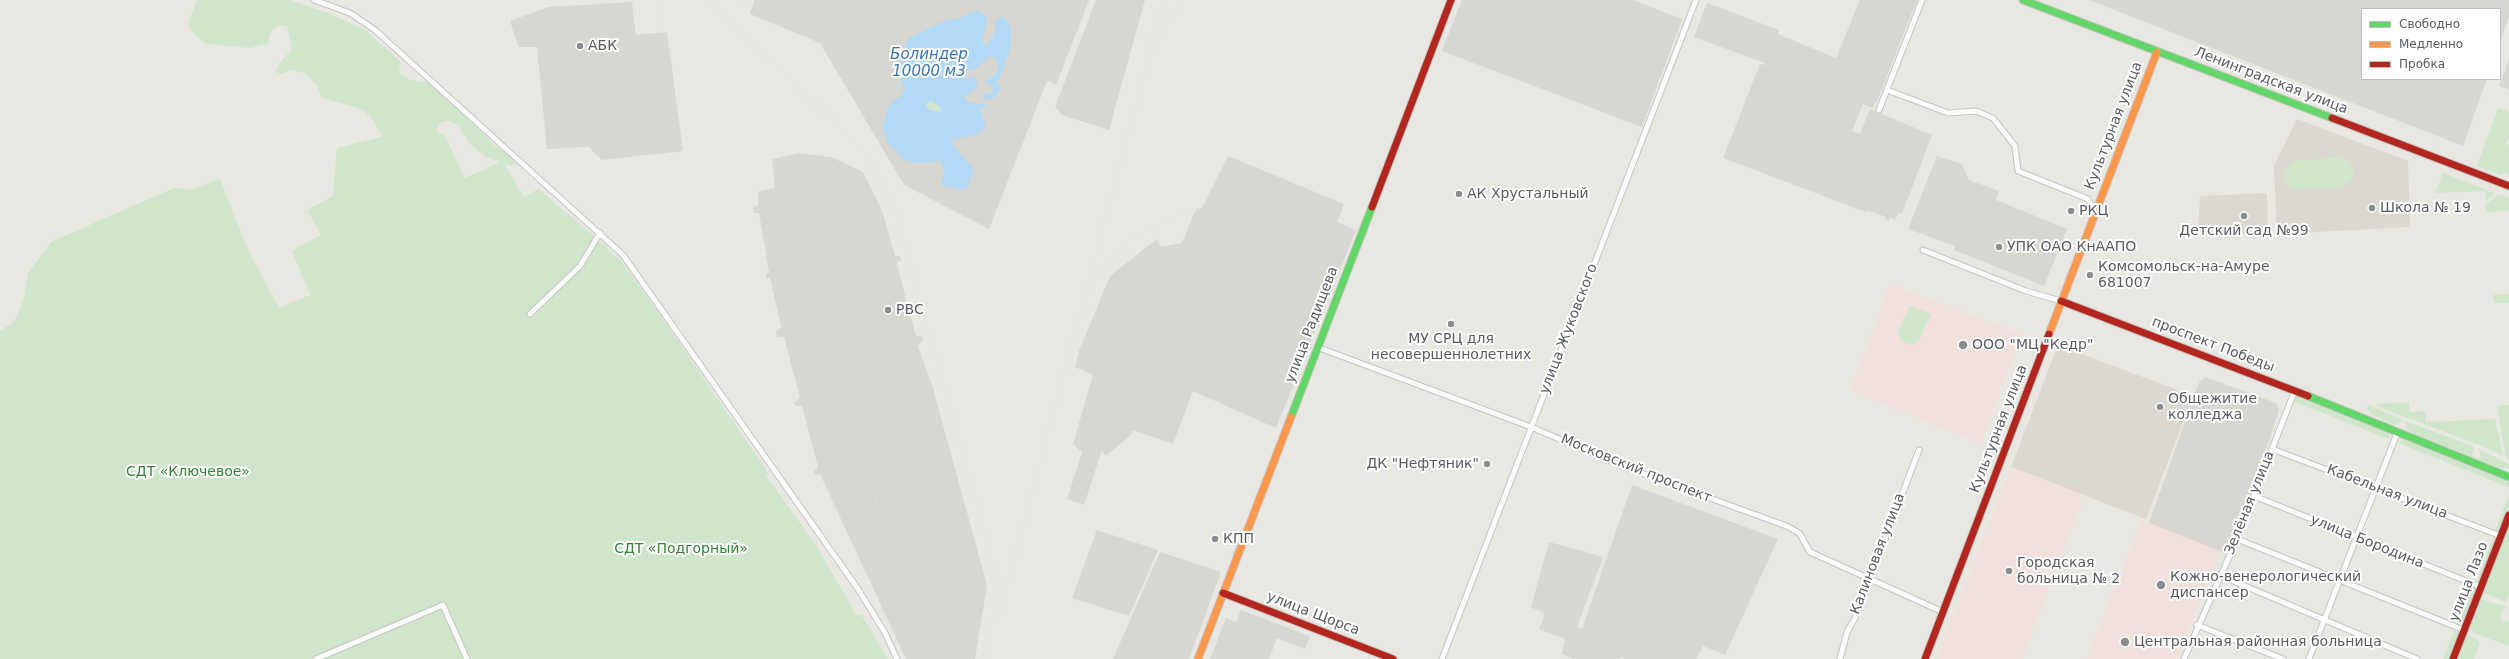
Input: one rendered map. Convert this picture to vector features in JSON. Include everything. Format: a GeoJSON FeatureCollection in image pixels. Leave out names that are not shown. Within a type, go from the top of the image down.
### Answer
{"type":"FeatureCollection","features":[{"type":"Feature","properties":{"kind":"street"},"geometry":{"type":"LineString","coordinates":[[314,0],[350,13],[364,21],[623,255],[836,556],[884,631],[897,659]]}},
{"type":"Feature","properties":{"kind":"street","name":"улица Радищева"},"geometry":{"type":"LineString","coordinates":[[1198,659],[1451,0]]}},
{"type":"Feature","properties":{"kind":"street","name":"улица Жуковского"},"geometry":{"type":"LineString","coordinates":[[1442,659],[1530,427],[1696,0]]}},
{"type":"Feature","properties":{"kind":"street"},"geometry":{"type":"LineString","coordinates":[[1879,110],[1922,0]]}},
{"type":"Feature","properties":{"kind":"street","name":"Ленинградская улица"},"geometry":{"type":"LineString","coordinates":[[2023,0],[2509,186]]}},
{"type":"Feature","properties":{"kind":"street","name":"Культурная улица"},"geometry":{"type":"LineString","coordinates":[[1925,659],[2095,212],[2158,52]]}},
{"type":"Feature","properties":{"kind":"street"},"geometry":{"type":"LineString","coordinates":[[1887,90],[1948,113],[1976,111],[1993,118],[2015,146],[2018,171],[2088,199],[2095,212]]}},
{"type":"Feature","properties":{"kind":"street"},"geometry":{"type":"LineString","coordinates":[[530,314],[580,266],[600,234]]}},
{"type":"Feature","properties":{"kind":"street","name":"проспект Победы"},"geometry":{"type":"LineString","coordinates":[[1923,250],[2026,291],[2062,301],[2295,390],[2509,477]]}},
{"type":"Feature","properties":{"kind":"street","name":"Московский проспект"},"geometry":{"type":"LineString","coordinates":[[1317,347],[1530,427],[1625,467],[1789,528],[1800,534],[1810,552],[1943,612]]}},
{"type":"Feature","properties":{"kind":"street","name":"Зелёная улица"},"geometry":{"type":"LineString","coordinates":[[2184,659],[2197,625],[2237,539],[2295,390]]}},
{"type":"Feature","properties":{"kind":"street"},"geometry":{"type":"LineString","coordinates":[[2309,659],[2398,431]]}},
{"type":"Feature","properties":{"kind":"street","name":"Кабельная улица"},"geometry":{"type":"LineString","coordinates":[[2272,449],[2501,536]]}},
{"type":"Feature","properties":{"kind":"street","name":"Калиновая улица"},"geometry":{"type":"LineString","coordinates":[[1840,659],[1847,632],[1855,618],[1918,450]]}},
{"type":"Feature","properties":{"kind":"street","name":"проспект Победы"},"geometry":{"type":"LineString","coordinates":[[2492,470],[2509,472]]}},
{"type":"Feature","properties":{"kind":"street","name":"улица Бородина"},"geometry":{"type":"LineString","coordinates":[[2254,496],[2481,587]]}},
{"type":"Feature","properties":{"kind":"street","name":"улица Лазо"},"geometry":{"type":"LineString","coordinates":[[2453,659],[2509,515]]}},
{"type":"Feature","properties":{"kind":"street"},"geometry":{"type":"LineString","coordinates":[[2237,539],[2464,630]]}},
{"type":"Feature","properties":{"kind":"street"},"geometry":{"type":"LineString","coordinates":[[2220,575],[2417,659]]}},
{"type":"Feature","properties":{"kind":"street","name":"улица Щорса"},"geometry":{"type":"LineString","coordinates":[[1223,593],[1393,659]]}},
{"type":"Feature","properties":{"kind":"street"},"geometry":{"type":"LineString","coordinates":[[316,659],[443,605],[467,659]]}},
{"type":"Feature","properties":{"kind":"street"},"geometry":{"type":"LineString","coordinates":[[2197,625],[2283,659]]}},
{"type":"Feature","properties":{"kind":"shaded area"},"geometry":{"type":"Polygon","coordinates":[[[755,0],[1089,0],[1056,85],[1047,81],[989,229],[904,185],[820,43],[750,14],[755,0]]]}},
{"type":"Feature","properties":{"kind":"shaded area"},"geometry":{"type":"Polygon","coordinates":[[[1096,0],[1145,0],[1109,130],[1062,115],[1055,107],[1096,0]]]}},
{"type":"Feature","properties":{"kind":"shaded area"},"geometry":{"type":"Polygon","coordinates":[[[1462,0],[1633,0],[1682,19],[1642,127],[1442,51],[1462,0]]]}},
{"type":"Feature","properties":{"kind":"shaded area"},"geometry":{"type":"Polygon","coordinates":[[[1860,0],[1917,0],[1878,99],[1872,108],[1863,104],[1852,131],[1860,134],[1870,109],[1932,135],[1902,214],[1898,213],[1895,220],[1890,218],[1889,221],[1885,220],[1886,217],[1867,210],[1866,212],[1723,158],[1760,64],[1764,65],[1765,63],[1694,37],[1707,3],[1779,30],[1778,34],[1836,58],[1860,0]]]}},
{"type":"Feature","properties":{"kind":"shaded area"},"geometry":{"type":"Polygon","coordinates":[[[2089,0],[2509,0],[2509,16],[2501,39],[2501,8],[2361,8],[2361,80],[2487,80],[2463,146],[2089,0]]]}},
{"type":"Feature","properties":{"kind":"shaded area"},"geometry":{"type":"Polygon","coordinates":[[[632,2],[636,35],[667,32],[683,151],[601,160],[589,147],[547,149],[537,47],[518,47],[510,21],[548,7],[632,2]]]}},
{"type":"Feature","properties":{"kind":"shaded area"},"geometry":{"type":"Polygon","coordinates":[[[2509,59],[2509,90],[2499,86],[2509,59]]]}},
{"type":"Feature","properties":{"kind":"shaded area"},"geometry":{"type":"Polygon","coordinates":[[[2297,119],[2408,161],[2410,227],[2277,234],[2274,166],[2297,119]]]}},
{"type":"Feature","properties":{"kind":"shaded area"},"geometry":{"type":"Polygon","coordinates":[[[798,153],[831,157],[863,172],[882,210],[895,256],[900,256],[901,260],[897,263],[916,336],[922,336],[923,341],[918,346],[932,385],[987,585],[975,659],[906,659],[820,474],[815,475],[814,471],[818,467],[802,406],[796,406],[794,402],[800,398],[784,337],[777,337],[776,332],[781,327],[770,278],[766,278],[766,275],[769,272],[759,213],[754,213],[753,208],[758,205],[758,192],[775,188],[772,159],[798,153]]]}},
{"type":"Feature","properties":{"kind":"shaded area"},"geometry":{"type":"Polygon","coordinates":[[[1228,156],[1344,204],[1337,222],[1356,230],[1276,428],[1193,391],[1173,444],[1133,430],[1131,435],[1106,456],[1102,451],[1084,505],[1067,499],[1082,452],[1073,444],[1093,375],[1075,367],[1079,351],[1110,276],[1157,239],[1161,247],[1182,243],[1196,209],[1202,208],[1228,156]]]}},
{"type":"Feature","properties":{"kind":"shaded area"},"geometry":{"type":"Polygon","coordinates":[[[1937,156],[1962,164],[1969,180],[1999,191],[1996,200],[2067,229],[2044,286],[1954,250],[1955,246],[1908,229],[1937,156]]]}},
{"type":"Feature","properties":{"kind":"shaded area"},"geometry":{"type":"Polygon","coordinates":[[[2267,193],[2268,233],[2198,235],[2200,196],[2267,193]]]}},
{"type":"Feature","properties":{"kind":"shaded area"},"geometry":{"type":"Polygon","coordinates":[[[1891,285],[2022,335],[1981,444],[1851,390],[1891,285]]]}},
{"type":"Feature","properties":{"kind":"shaded area"},"geometry":{"type":"Polygon","coordinates":[[[2058,345],[2193,396],[2146,519],[2011,467],[2058,345]]]}},
{"type":"Feature","properties":{"kind":"shaded area"},"geometry":{"type":"Polygon","coordinates":[[[2205,377],[2276,403],[2279,409],[2255,486],[2238,529],[2225,554],[2149,523],[2196,390],[2200,381],[2205,377]]]}},
{"type":"Feature","properties":{"kind":"shaded area"},"geometry":{"type":"Polygon","coordinates":[[[2011,467],[2084,495],[2022,659],[1937,659],[2011,467]]]}},
{"type":"Feature","properties":{"kind":"shaded area"},"geometry":{"type":"Polygon","coordinates":[[[1632,485],[1778,539],[1725,655],[1703,646],[1696,659],[1625,659],[1621,657],[1620,659],[1573,659],[1562,654],[1565,639],[1539,629],[1545,614],[1531,607],[1549,542],[1603,557],[1577,627],[1582,629],[1632,485]]]}},
{"type":"Feature","properties":{"kind":"shaded area","name":"Кожно-венерологический диспансер"},"geometry":{"type":"Polygon","coordinates":[[[2142,520],[2220,551],[2177,659],[2087,659],[2142,520]]]}},
{"type":"Feature","properties":{"kind":"shaded area"},"geometry":{"type":"Polygon","coordinates":[[[1097,530],[1158,550],[1129,616],[1072,598],[1097,530]]]}},
{"type":"Feature","properties":{"kind":"shaded area"},"geometry":{"type":"Polygon","coordinates":[[[1160,552],[1221,572],[1189,659],[1113,659],[1160,552]]]}},
{"type":"Feature","properties":{"kind":"shaded area"},"geometry":{"type":"Polygon","coordinates":[[[1241,610],[1310,636],[1305,649],[1277,638],[1269,659],[1210,659],[1226,618],[1236,622],[1241,610]]]}},
{"type":"Feature","properties":{"kind":"green space","name":"СДТ «Ключевое»"},"geometry":{"type":"Polygon","coordinates":[[[197,0],[290,0],[328,13],[365,30],[401,62],[399,69],[401,75],[410,80],[426,82],[446,97],[495,146],[511,156],[515,163],[511,166],[504,164],[524,197],[538,189],[620,260],[656,309],[769,474],[766,476],[814,542],[857,616],[861,614],[888,659],[0,659],[0,331],[15,321],[24,297],[28,273],[51,242],[174,188],[192,190],[220,179],[249,252],[279,308],[310,295],[292,251],[321,235],[307,210],[333,196],[337,148],[382,137],[374,121],[362,109],[322,98],[317,86],[306,73],[290,70],[282,74],[275,72],[282,60],[292,49],[287,26],[279,25],[272,30],[267,44],[250,48],[207,44],[193,33],[188,23],[197,0]],[[444,121],[439,124],[437,130],[439,134],[444,134],[465,178],[500,162],[486,157],[469,143],[459,126],[451,121],[444,121]]]}},
{"type":"Feature","properties":{"kind":"green space"},"geometry":{"type":"Polygon","coordinates":[[[932,101],[940,107],[940,112],[930,110],[926,105],[927,102],[932,101]]]}},
{"type":"Feature","properties":{"kind":"green space"},"geometry":{"type":"Polygon","coordinates":[[[2498,108],[2509,112],[2509,137],[2506,144],[2509,145],[2509,176],[2505,172],[2500,175],[2477,166],[2498,108]]]}},
{"type":"Feature","properties":{"kind":"green space"},"geometry":{"type":"Polygon","coordinates":[[[2342,157],[2349,161],[2354,170],[2352,179],[2344,187],[2296,190],[2289,187],[2284,181],[2285,168],[2294,161],[2342,157]]]}},
{"type":"Feature","properties":{"kind":"green space"},"geometry":{"type":"Polygon","coordinates":[[[2443,173],[2495,193],[2486,201],[2485,191],[2435,193],[2443,173]]]}},
{"type":"Feature","properties":{"kind":"green space"},"geometry":{"type":"Polygon","coordinates":[[[2498,194],[2509,198],[2509,210],[2487,212],[2485,206],[2498,194]]]}},
{"type":"Feature","properties":{"kind":"green space"},"geometry":{"type":"Polygon","coordinates":[[[2509,294],[2509,303],[2495,303],[2493,295],[2509,294]]]}},
{"type":"Feature","properties":{"kind":"green space"},"geometry":{"type":"Polygon","coordinates":[[[1910,305],[1931,314],[1919,340],[1913,345],[1902,342],[1897,333],[1910,305]]]}},
{"type":"Feature","properties":{"kind":"green space"},"geometry":{"type":"Polygon","coordinates":[[[2299,395],[2385,431],[2389,434],[2389,439],[2293,401],[2296,396],[2299,395]]]}},
{"type":"Feature","properties":{"kind":"green space"},"geometry":{"type":"Polygon","coordinates":[[[2409,402],[2410,412],[2425,411],[2426,422],[2495,419],[2503,456],[2482,446],[2376,406],[2376,404],[2409,402]]]}},
{"type":"Feature","properties":{"kind":"green space"},"geometry":{"type":"Polygon","coordinates":[[[2368,405],[2401,419],[2401,422],[2394,425],[2371,414],[2367,408],[2368,405]]]}},
{"type":"Feature","properties":{"kind":"green space"},"geometry":{"type":"Polygon","coordinates":[[[2509,405],[2509,460],[2506,458],[2497,406],[2509,405]]]}},
{"type":"Feature","properties":{"kind":"green space"},"geometry":{"type":"Polygon","coordinates":[[[2405,421],[2473,446],[2474,449],[2472,455],[2476,458],[2481,458],[2479,449],[2509,464],[2509,468],[2493,468],[2463,456],[2460,451],[2454,452],[2418,437],[2408,430],[2405,421]]]}},
{"type":"Feature","properties":{"kind":"green space"},"geometry":{"type":"Polygon","coordinates":[[[2403,439],[2509,482],[2509,487],[2398,443],[2403,439]]]}},
{"type":"Feature","properties":{"kind":"green space"},"geometry":{"type":"Polygon","coordinates":[[[2509,495],[2509,506],[2501,528],[2495,531],[2509,495]]]}},
{"type":"Feature","properties":{"kind":"green space"},"geometry":{"type":"Polygon","coordinates":[[[2509,528],[2509,595],[2506,602],[2482,592],[2509,528]]]}},
{"type":"Feature","properties":{"kind":"green space"},"geometry":{"type":"Polygon","coordinates":[[[2494,536],[2496,539],[2481,580],[2477,581],[2494,536]]]}},
{"type":"Feature","properties":{"kind":"green space"},"geometry":{"type":"Polygon","coordinates":[[[2475,586],[2477,589],[2464,624],[2456,625],[2475,586]]]}},
{"type":"Feature","properties":{"kind":"green space"},"geometry":{"type":"Polygon","coordinates":[[[2480,599],[2505,606],[2500,619],[2509,622],[2509,646],[2474,633],[2470,629],[2480,599]]]}},
{"type":"Feature","properties":{"kind":"green space"},"geometry":{"type":"Polygon","coordinates":[[[2455,629],[2459,635],[2450,659],[2443,659],[2455,629]]]}},
{"type":"Feature","properties":{"kind":"green space"},"geometry":{"type":"Polygon","coordinates":[[[2468,634],[2480,642],[2474,659],[2456,659],[2465,636],[2468,634]]]}},
{"type":"Feature","properties":{"kind":"water","name":"Болиндер 10000 м3"},"geometry":{"type":"Polygon","coordinates":[[[978,10],[987,17],[982,45],[987,44],[994,36],[996,22],[1000,17],[1006,19],[1011,29],[1010,50],[999,80],[995,82],[1001,88],[992,100],[984,100],[984,93],[992,94],[993,86],[985,82],[996,74],[998,68],[996,59],[991,56],[975,69],[959,72],[965,78],[973,77],[977,82],[977,88],[964,97],[967,102],[989,105],[979,110],[986,124],[981,133],[952,140],[955,149],[972,166],[973,171],[968,187],[964,190],[941,185],[944,173],[941,161],[915,163],[906,161],[888,143],[882,128],[889,105],[903,94],[904,88],[897,69],[898,60],[909,38],[946,20],[959,18],[978,10]],[[932,101],[927,102],[926,106],[930,110],[940,112],[940,107],[932,101]]]}},
{"type":"Feature","properties":{"kind":"railway"},"geometry":{"type":"LineString","coordinates":[[660,0],[661,49],[670,135]]}},
{"type":"Feature","properties":{"kind":"railway"},"geometry":{"type":"LineString","coordinates":[[707,0],[846,133],[867,158],[893,202],[989,549],[995,595],[993,617],[983,659]]}},
{"type":"Feature","properties":{"kind":"railway"},"geometry":{"type":"LineString","coordinates":[[739,0],[767,11],[813,22],[862,24],[885,22],[932,12],[961,0]]}},
{"type":"Feature","properties":{"kind":"railway"},"geometry":{"type":"LineString","coordinates":[[1150,44],[1162,0]]}},
{"type":"Feature","properties":{"kind":"railway"},"geometry":{"type":"LineString","coordinates":[[997,622],[1145,71],[1154,42],[1183,0]]}},
{"type":"Feature","properties":{"kind":"railway"},"geometry":{"type":"LineString","coordinates":[[785,184],[812,241],[824,275]]}},
{"type":"Feature","properties":{"kind":"railway"},"geometry":{"type":"LineString","coordinates":[[1089,290],[1097,274],[1131,239],[1170,218],[1193,211],[1217,206],[1246,204],[1309,231]]}},
{"type":"Feature","properties":{"kind":"railway"},"geometry":{"type":"LineString","coordinates":[[793,212],[799,250],[901,622]]}},
{"type":"Feature","properties":{"kind":"railway"},"geometry":{"type":"LineString","coordinates":[[841,351],[873,481],[881,530]]}},
{"type":"Feature","properties":{"kind":"traffic: fast"},"geometry":{"type":"LineString","coordinates":[[2023,0],[2332,118]]}},
{"type":"Feature","properties":{"kind":"traffic: fast"},"geometry":{"type":"LineString","coordinates":[[1291,417],[1372,207]]}},
{"type":"Feature","properties":{"kind":"traffic: fast"},"geometry":{"type":"LineString","coordinates":[[2308,396],[2509,477]]}},
{"type":"Feature","properties":{"kind":"traffic: slow"},"geometry":{"type":"LineString","coordinates":[[2049,334],[2157,52]]}},
{"type":"Feature","properties":{"kind":"traffic: slow"},"geometry":{"type":"LineString","coordinates":[[1198,659],[1291,417]]}},
{"type":"Feature","properties":{"kind":"traffic: jam"},"geometry":{"type":"LineString","coordinates":[[1372,207],[1451,0]]}},
{"type":"Feature","properties":{"kind":"traffic: jam"},"geometry":{"type":"LineString","coordinates":[[2332,118],[2509,186]]}},
{"type":"Feature","properties":{"kind":"traffic: jam"},"geometry":{"type":"LineString","coordinates":[[2061,301],[2308,396]]}},
{"type":"Feature","properties":{"kind":"traffic: jam"},"geometry":{"type":"LineString","coordinates":[[1925,659],[2049,334]]}},
{"type":"Feature","properties":{"kind":"traffic: jam"},"geometry":{"type":"LineString","coordinates":[[2453,659],[2509,515]]}},
{"type":"Feature","properties":{"kind":"traffic: jam"},"geometry":{"type":"LineString","coordinates":[[1223,593],[1393,659]]}},
{"type":"Feature","properties":{"kind":"place","name":"АБК"},"geometry":{"type":"Point","coordinates":[580,46]}},
{"type":"Feature","properties":{"kind":"place","name":"АК Хрустальный"},"geometry":{"type":"Point","coordinates":[1459,194]}},
{"type":"Feature","properties":{"kind":"place","name":"Школа № 19"},"geometry":{"type":"Point","coordinates":[2372,208]}},
{"type":"Feature","properties":{"kind":"place","name":"РКЦ"},"geometry":{"type":"Point","coordinates":[2071,211]}},
{"type":"Feature","properties":{"kind":"place","name":"Детский сад №99"},"geometry":{"type":"Point","coordinates":[2244,216]}},
{"type":"Feature","properties":{"kind":"place","name":"УПК ОАО КнААПО"},"geometry":{"type":"Point","coordinates":[1999,247]}},
{"type":"Feature","properties":{"kind":"place","name":"Комсомольск-на-Амуре 681007"},"geometry":{"type":"Point","coordinates":[2090,275]}},
{"type":"Feature","properties":{"kind":"place","name":"РВС"},"geometry":{"type":"Point","coordinates":[888,310]}},
{"type":"Feature","properties":{"kind":"place","name":"МУ СРЦ для несовершеннолетних"},"geometry":{"type":"Point","coordinates":[1451,324]}},
{"type":"Feature","properties":{"kind":"place","name":"ООО \"МЦ \"Кедр\""},"geometry":{"type":"Point","coordinates":[1963,345]}},
{"type":"Feature","properties":{"kind":"place","name":"Общежитие колледжа"},"geometry":{"type":"Point","coordinates":[2160,407]}},
{"type":"Feature","properties":{"kind":"place","name":"ДК \"Нефтяник\""},"geometry":{"type":"Point","coordinates":[1487,464]}},
{"type":"Feature","properties":{"kind":"place","name":"КПП"},"geometry":{"type":"Point","coordinates":[1215,539]}},
{"type":"Feature","properties":{"kind":"place","name":"Городская больница № 2"},"geometry":{"type":"Point","coordinates":[2009,571]}},
{"type":"Feature","properties":{"kind":"place","name":"Кожно-венерологический диспансер"},"geometry":{"type":"Point","coordinates":[2161,585]}},
{"type":"Feature","properties":{"kind":"place","name":"Центральная районная больница"},"geometry":{"type":"Point","coordinates":[2125,642]}},
{"type":"Feature","properties":{"kind":"park label","name":"СДТ «Подгорный»"},"geometry":{"type":"Point","coordinates":[681,549]}}]}
